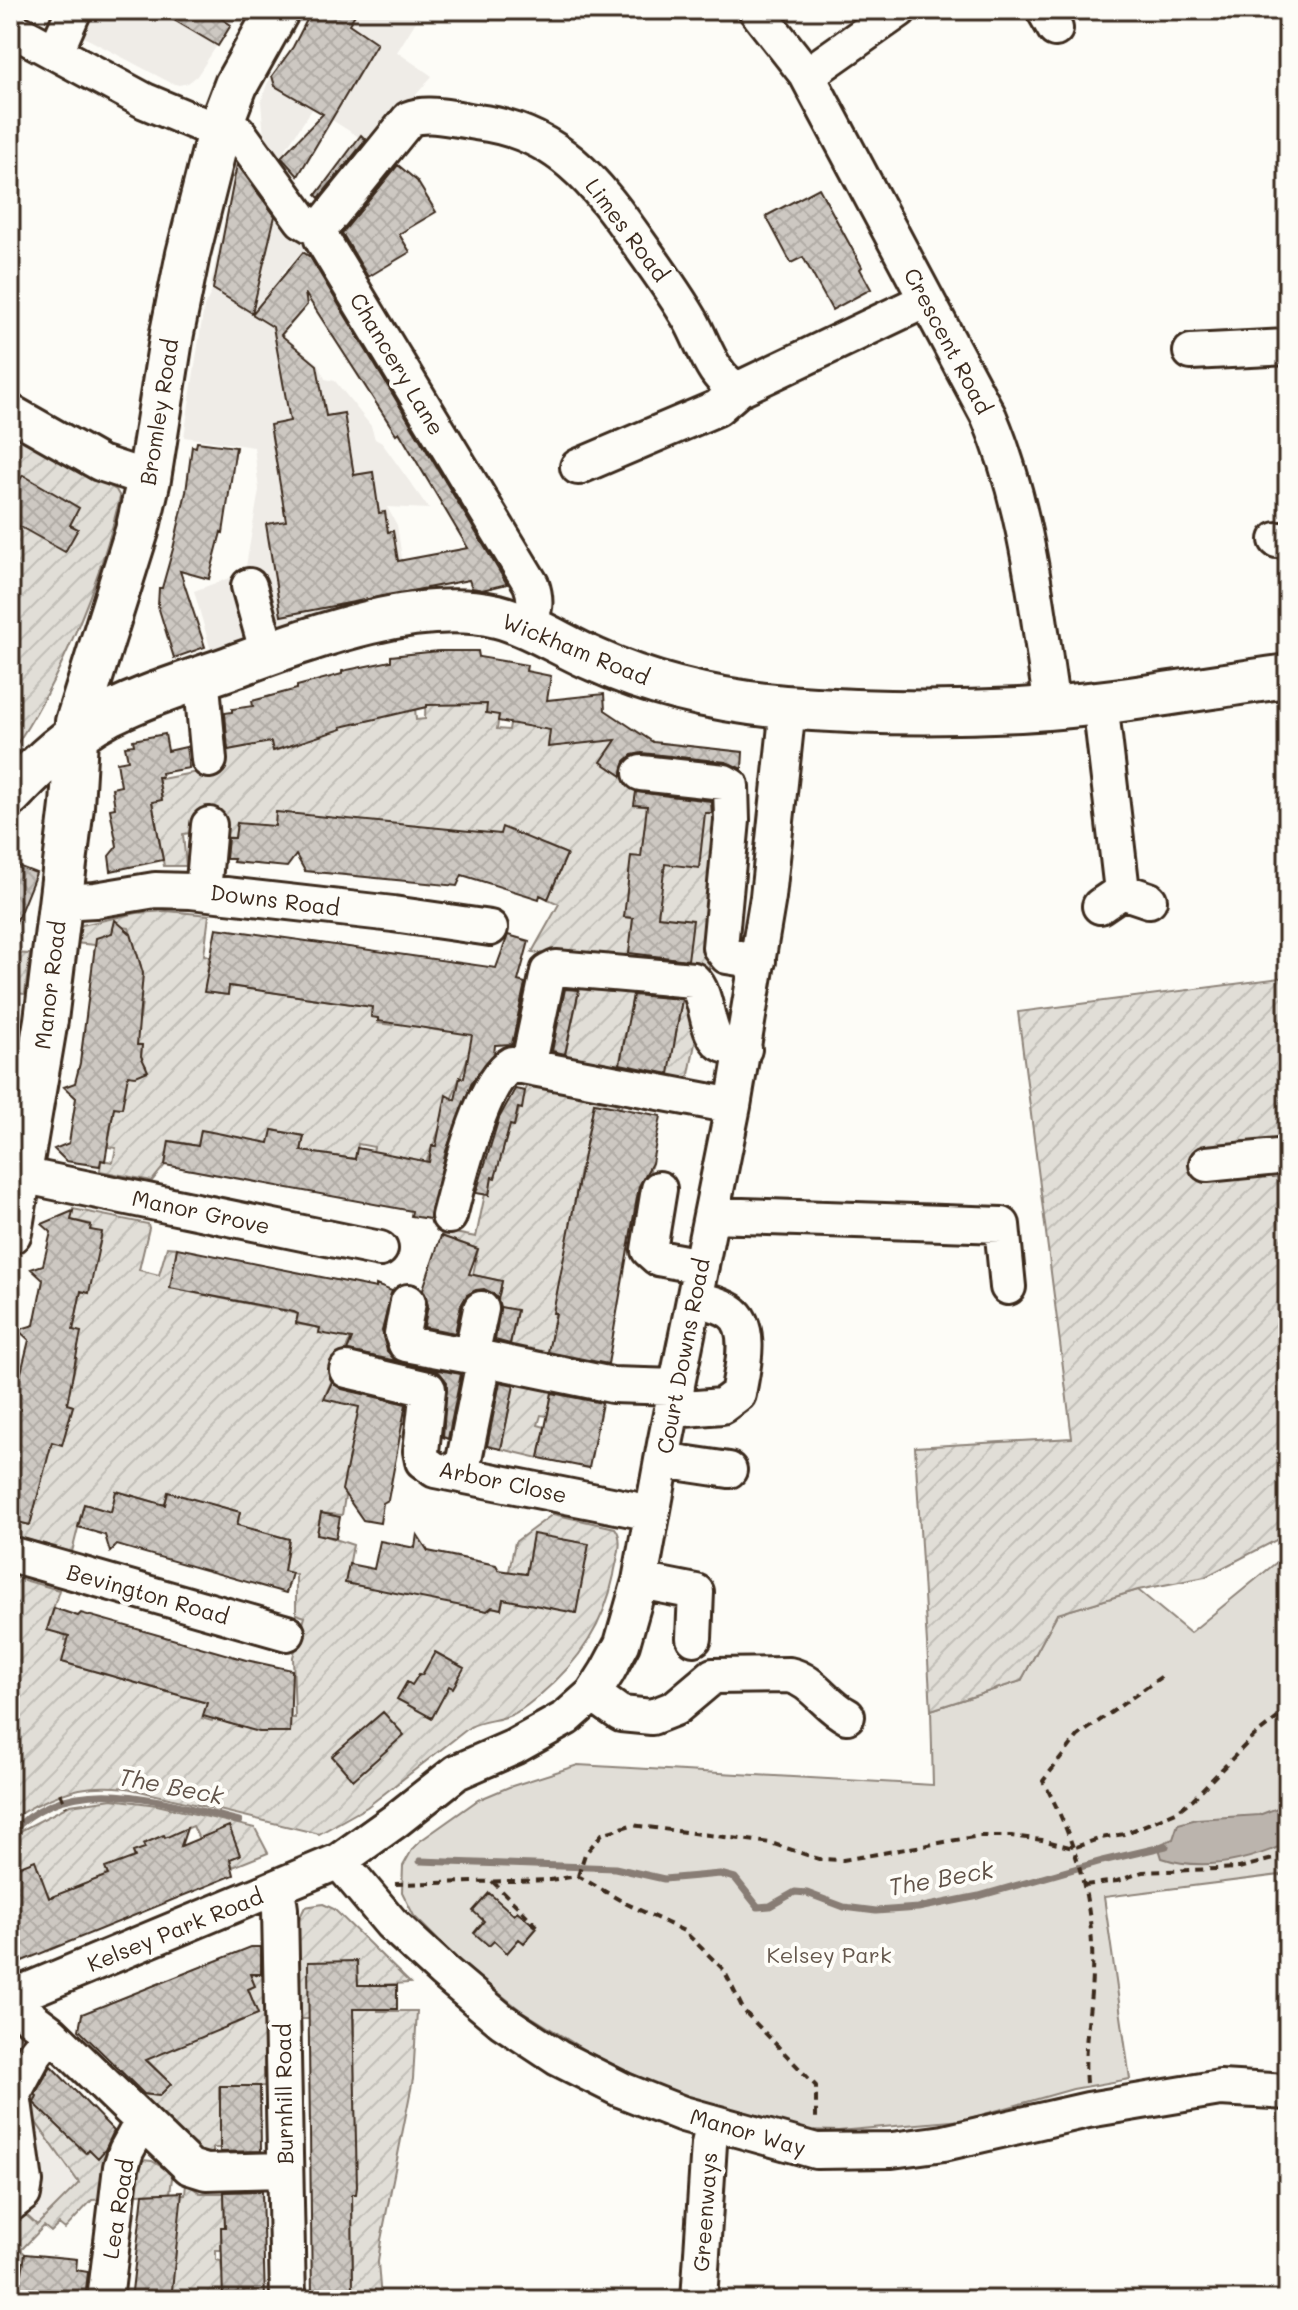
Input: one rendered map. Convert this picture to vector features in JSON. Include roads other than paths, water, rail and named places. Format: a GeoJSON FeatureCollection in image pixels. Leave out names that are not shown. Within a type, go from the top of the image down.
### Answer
{"type":"FeatureCollection","features":[{"type":"Feature","properties":{"kind":"main road","name":"Bromley Road"},"geometry":{"type":"LineString","coordinates":[[75,736],[82,704],[123,582],[149,479],[172,333],[220,127],[236,85],[278,10]]}},
{"type":"Feature","properties":{"kind":"main road","name":"Wickham Road"},"geometry":{"type":"LineString","coordinates":[[75,736],[108,715],[268,654],[372,623],[441,611],[479,613],[527,626],[597,661],[667,685],[734,701],[788,707],[915,712],[1052,707],[1288,676]]}},
{"type":"Feature","properties":{"kind":"main road"},"geometry":{"type":"LineString","coordinates":[[10,795],[50,755],[75,736]]}},
{"type":"Feature","properties":{"kind":"main road","name":"Manor Road"},"geometry":{"type":"LineString","coordinates":[[10,1232],[44,1034],[75,764],[75,736]]}},
{"type":"Feature","properties":{"kind":"street"},"geometry":{"type":"LineString","coordinates":[[56,51],[74,10]]}},
{"type":"Feature","properties":{"kind":"street","name":"Crescent Road"},"geometry":{"type":"LineString","coordinates":[[756,10],[807,75],[989,417],[1014,484],[1023,524],[1052,707]]}},
{"type":"Feature","properties":{"kind":"street"},"geometry":{"type":"LineString","coordinates":[[807,75],[899,10]]}},
{"type":"Feature","properties":{"kind":"street"},"geometry":{"type":"LineString","coordinates":[[10,28],[145,101],[200,124],[220,127]]}},
{"type":"Feature","properties":{"kind":"street","name":"Limes Road"},"geometry":{"type":"LineString","coordinates":[[319,230],[409,119],[423,116],[495,124],[532,136],[564,155],[600,191],[665,280],[720,376],[728,386],[739,389]]}},
{"type":"Feature","properties":{"kind":"street","name":"Chancery Lane"},"geometry":{"type":"LineString","coordinates":[[220,127],[238,132],[302,220],[319,230],[531,584],[536,602],[535,612],[527,626]]}},
{"type":"Feature","properties":{"kind":"street"},"geometry":{"type":"LineString","coordinates":[[578,467],[717,408],[739,389],[926,300]]}},
{"type":"Feature","properties":{"kind":"street"},"geometry":{"type":"LineString","coordinates":[[1191,352],[1288,347]]}},
{"type":"Feature","properties":{"kind":"street"},"geometry":{"type":"LineString","coordinates":[[10,412],[100,463],[149,479]]}},
{"type":"Feature","properties":{"kind":"street"},"geometry":{"type":"LineString","coordinates":[[249,586],[268,654]]}},
{"type":"Feature","properties":{"kind":"street"},"geometry":{"type":"LineString","coordinates":[[198,679],[203,696],[209,760]]}},
{"type":"Feature","properties":{"kind":"street"},"geometry":{"type":"LineString","coordinates":[[1100,702],[1124,899]]}},
{"type":"Feature","properties":{"kind":"street","name":"Court Downs Road"},"geometry":{"type":"LineString","coordinates":[[350,1874],[395,1821],[457,1772],[543,1733],[566,1718],[593,1694],[622,1644],[640,1581],[744,1049],[758,961],[788,707]]}},
{"type":"Feature","properties":{"kind":"street"},"geometry":{"type":"LineString","coordinates":[[641,773],[724,782],[731,786],[732,820],[720,947],[727,956],[758,961]]}},
{"type":"Feature","properties":{"kind":"street"},"geometry":{"type":"LineString","coordinates":[[203,892],[209,825]]}},
{"type":"Feature","properties":{"kind":"street","name":"Downs Road"},"geometry":{"type":"LineString","coordinates":[[60,902],[155,890],[203,892],[490,928]]}},
{"type":"Feature","properties":{"kind":"street"},"geometry":{"type":"LineString","coordinates":[[532,1048],[548,972],[556,968],[693,980],[702,990],[712,1033],[717,1041],[744,1049]]}},
{"type":"Feature","properties":{"kind":"street"},"geometry":{"type":"LineString","coordinates":[[449,1216],[479,1115],[502,1071],[512,1064],[733,1106]]}},
{"type":"Feature","properties":{"kind":"street"},"geometry":{"type":"LineString","coordinates":[[1207,1164],[1288,1156]]}},
{"type":"Feature","properties":{"kind":"street","name":"Manor Grove"},"geometry":{"type":"LineString","coordinates":[[21,1175],[380,1249]]}},
{"type":"Feature","properties":{"kind":"street"},"geometry":{"type":"LineString","coordinates":[[408,1302],[402,1334],[406,1344],[476,1364],[722,1406],[738,1394],[744,1330],[736,1316],[698,1282],[649,1250],[659,1189]]}},
{"type":"Feature","properties":{"kind":"street"},"geometry":{"type":"LineString","coordinates":[[712,1215],[1002,1225],[1008,1287]]}},
{"type":"Feature","properties":{"kind":"street"},"geometry":{"type":"LineString","coordinates":[[461,1475],[481,1309]]}},
{"type":"Feature","properties":{"kind":"street","name":"Arbor Close"},"geometry":{"type":"LineString","coordinates":[[347,1370],[425,1386],[430,1393],[421,1451],[423,1461],[435,1470],[652,1513]]}},
{"type":"Feature","properties":{"kind":"street"},"geometry":{"type":"LineString","coordinates":[[662,1460],[729,1470]]}},
{"type":"Feature","properties":{"kind":"street","name":"Bevington Road"},"geometry":{"type":"LineString","coordinates":[[10,1554],[287,1633]]}},
{"type":"Feature","properties":{"kind":"street"},"geometry":{"type":"LineString","coordinates":[[640,1581],[696,1592],[694,1638]]}},
{"type":"Feature","properties":{"kind":"street"},"geometry":{"type":"LineString","coordinates":[[593,1694],[621,1714],[652,1717],[675,1708],[713,1676],[789,1675],[800,1679],[833,1709],[847,1716]]}},
{"type":"Feature","properties":{"kind":"street","name":"Kelsey Park Road"},"geometry":{"type":"LineString","coordinates":[[13,1997],[277,1888],[350,1874]]}},
{"type":"Feature","properties":{"kind":"street","name":"Manor Way"},"geometry":{"type":"LineString","coordinates":[[350,1874],[405,1937],[476,2000],[558,2058],[622,2090],[714,2124],[816,2151],[892,2150],[944,2143],[1088,2110],[1220,2088],[1288,2092]]}},
{"type":"Feature","properties":{"kind":"street","name":"Burnhill Road"},"geometry":{"type":"LineString","coordinates":[[277,1888],[280,1909],[288,2300]]}},
{"type":"Feature","properties":{"kind":"street"},"geometry":{"type":"LineString","coordinates":[[13,1997],[31,2018],[51,2033],[178,2158],[196,2170],[285,2170]]}},
{"type":"Feature","properties":{"kind":"street"},"geometry":{"type":"LineString","coordinates":[[10,2204],[23,2194],[25,2182],[13,2094],[35,2053],[51,2033]]}},
{"type":"Feature","properties":{"kind":"street","name":"Lea Road"},"geometry":{"type":"LineString","coordinates":[[105,2300],[121,2167],[142,2122]]}},
{"type":"Feature","properties":{"kind":"street","name":"Greenways"},"geometry":{"type":"LineString","coordinates":[[699,2300],[709,2144],[714,2124]]}},
{"type":"Feature","properties":{"kind":"waterway","name":"The Beck"},"geometry":{"type":"LineString","coordinates":[[10,1834],[34,1813],[61,1801],[90,1795],[150,1799],[239,1821]]}},
{"type":"Feature","properties":{"kind":"waterway","name":"The Beck"},"geometry":{"type":"LineString","coordinates":[[420,1861],[615,1868],[664,1879],[720,1874],[735,1878],[758,1907],[770,1906],[795,1892],[807,1893],[844,1907],[876,1911],[918,1908],[979,1896],[1166,1846]]}},
{"type":"Feature","properties":{"kind":"park label","name":"Kelsey Park"},"geometry":{"type":"Point","coordinates":[829,1955]}}]}
